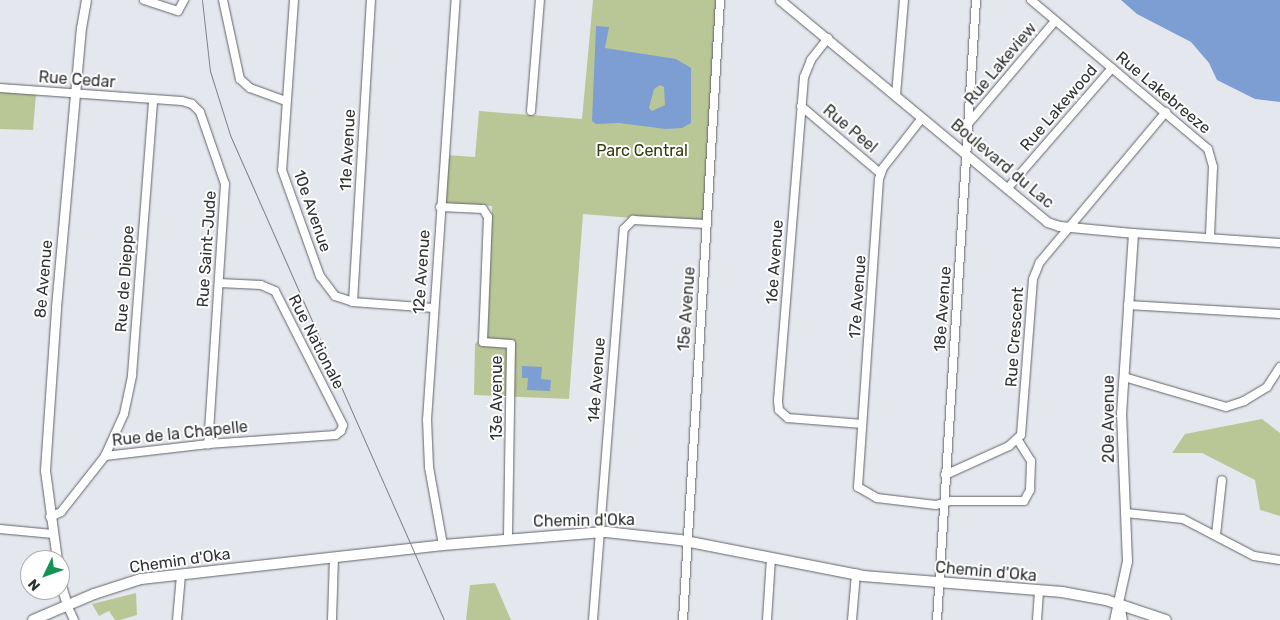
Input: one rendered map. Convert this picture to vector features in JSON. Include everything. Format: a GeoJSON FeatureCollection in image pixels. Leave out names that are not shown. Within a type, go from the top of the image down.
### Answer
{"type":"FeatureCollection","features":[{"type":"Feature","properties":{"kind":"main road","name":"Chemin d'Oka"},"geometry":{"type":"LineString","coordinates":[[33,620],[67,605],[135,581],[508,538],[599,532],[688,541],[856,573],[938,584],[1062,592],[1119,604],[1166,620]]}},
{"type":"Feature","properties":{"kind":"street","name":"8e Avenue"},"geometry":{"type":"LineString","coordinates":[[55,550],[45,470],[75,94],[86,0]]}},
{"type":"Feature","properties":{"kind":"street"},"geometry":{"type":"LineString","coordinates":[[144,0],[173,11],[182,8],[184,0]]}},
{"type":"Feature","properties":{"kind":"street"},"geometry":{"type":"LineString","coordinates":[[223,0],[240,79],[250,88],[286,101]]}},
{"type":"Feature","properties":{"kind":"street","name":"10e Avenue"},"geometry":{"type":"LineString","coordinates":[[294,0],[282,170],[284,182],[320,276],[335,296],[353,302],[433,308]]}},
{"type":"Feature","properties":{"kind":"street","name":"11e Avenue"},"geometry":{"type":"LineString","coordinates":[[353,302],[371,0]]}},
{"type":"Feature","properties":{"kind":"street","name":"12e Avenue"},"geometry":{"type":"LineString","coordinates":[[443,545],[429,467],[427,420],[433,308],[456,0]]}},
{"type":"Feature","properties":{"kind":"street"},"geometry":{"type":"LineString","coordinates":[[531,111],[540,0]]}},
{"type":"Feature","properties":{"kind":"street","name":"15e Avenue"},"geometry":{"type":"LineString","coordinates":[[683,620],[688,541],[686,530],[720,0]]}},
{"type":"Feature","properties":{"kind":"street"},"geometry":{"type":"LineString","coordinates":[[896,95],[904,0]]}},
{"type":"Feature","properties":{"kind":"street","name":"18e Avenue"},"geometry":{"type":"LineString","coordinates":[[937,620],[976,0]]}},
{"type":"Feature","properties":{"kind":"street","name":"Rue Lakebreeze"},"geometry":{"type":"LineString","coordinates":[[1031,0],[1208,149],[1213,159],[1210,237]]}},
{"type":"Feature","properties":{"kind":"street","name":"Boulevard du Lac"},"geometry":{"type":"LineString","coordinates":[[784,1],[1047,222],[1070,227],[1133,233],[1280,243]]}},
{"type":"Feature","properties":{"kind":"street","name":"Rue Lakeview"},"geometry":{"type":"LineString","coordinates":[[967,125],[1055,20]]}},
{"type":"Feature","properties":{"kind":"street","name":"16e Avenue"},"geometry":{"type":"LineString","coordinates":[[828,38],[806,69],[779,410],[788,418],[802,421],[862,424]]}},
{"type":"Feature","properties":{"kind":"street","name":"Rue Lakewood"},"geometry":{"type":"LineString","coordinates":[[1007,189],[1112,68]]}},
{"type":"Feature","properties":{"kind":"street","name":"Rue Cedar"},"geometry":{"type":"LineString","coordinates":[[0,88],[153,100]]}},
{"type":"Feature","properties":{"kind":"street","name":"Rue Saint-Jude"},"geometry":{"type":"LineString","coordinates":[[153,100],[182,101],[192,104],[200,112],[224,174],[208,444]]}},
{"type":"Feature","properties":{"kind":"street","name":"Rue de Dieppe"},"geometry":{"type":"LineString","coordinates":[[105,456],[124,414],[132,375],[153,100]]}},
{"type":"Feature","properties":{"kind":"street","name":"Rue Peel"},"geometry":{"type":"LineString","coordinates":[[802,106],[880,173]]}},
{"type":"Feature","properties":{"kind":"street","name":"Rue Crescent"},"geometry":{"type":"LineString","coordinates":[[1018,440],[1023,424],[1033,278],[1040,262],[1166,112]]}},
{"type":"Feature","properties":{"kind":"street"},"geometry":{"type":"LineString","coordinates":[[880,173],[922,118]]}},
{"type":"Feature","properties":{"kind":"street","name":"17e Avenue"},"geometry":{"type":"LineString","coordinates":[[880,173],[857,481],[860,491],[877,498],[944,503]]}},
{"type":"Feature","properties":{"kind":"street","name":"13e Avenue"},"geometry":{"type":"LineString","coordinates":[[440,207],[483,209],[488,217],[483,342],[511,344],[508,538]]}},
{"type":"Feature","properties":{"kind":"street","name":"14e Avenue"},"geometry":{"type":"LineString","coordinates":[[593,620],[624,229],[633,220],[706,224]]}},
{"type":"Feature","properties":{"kind":"street","name":"20e Avenue"},"geometry":{"type":"LineString","coordinates":[[1114,620],[1127,566],[1122,418],[1133,233]]}},
{"type":"Feature","properties":{"kind":"street","name":"Rue Nationale"},"geometry":{"type":"LineString","coordinates":[[219,283],[261,286],[275,291],[343,425],[341,431]]}},
{"type":"Feature","properties":{"kind":"street"},"geometry":{"type":"LineString","coordinates":[[1128,305],[1280,314]]}},
{"type":"Feature","properties":{"kind":"street"},"geometry":{"type":"LineString","coordinates":[[1124,377],[1226,407],[1244,401],[1267,387],[1280,367]]}},
{"type":"Feature","properties":{"kind":"street","name":"Rue de la Chapelle"},"geometry":{"type":"LineString","coordinates":[[50,517],[61,512],[105,456],[208,444],[336,435],[341,431]]}},
{"type":"Feature","properties":{"kind":"street"},"geometry":{"type":"LineString","coordinates":[[944,503],[1024,501],[1030,490],[1031,461],[1018,440],[945,475]]}},
{"type":"Feature","properties":{"kind":"street"},"geometry":{"type":"LineString","coordinates":[[1216,535],[1222,480]]}},
{"type":"Feature","properties":{"kind":"street"},"geometry":{"type":"LineString","coordinates":[[1126,513],[1183,519],[1254,556],[1280,560]]}},
{"type":"Feature","properties":{"kind":"street"},"geometry":{"type":"LineString","coordinates":[[0,530],[52,534]]}},
{"type":"Feature","properties":{"kind":"street"},"geometry":{"type":"LineString","coordinates":[[332,620],[334,558]]}},
{"type":"Feature","properties":{"kind":"street"},"geometry":{"type":"LineString","coordinates":[[767,620],[771,558]]}},
{"type":"Feature","properties":{"kind":"street"},"geometry":{"type":"LineString","coordinates":[[852,620],[856,573]]}},
{"type":"Feature","properties":{"kind":"street"},"geometry":{"type":"LineString","coordinates":[[177,620],[181,575]]}},
{"type":"Feature","properties":{"kind":"street"},"geometry":{"type":"LineString","coordinates":[[1036,620],[1039,592]]}},
{"type":"Feature","properties":{"kind":"street"},"geometry":{"type":"LineString","coordinates":[[65,600],[74,620]]}},
{"type":"Feature","properties":{"kind":"street","name":"20e Avenue"},"geometry":{"type":"LineString","coordinates":[[1119,604],[1122,620]]}},
{"type":"Feature","properties":{"kind":"green space","name":"Parc Central"},"geometry":{"type":"Polygon","coordinates":[[[593,0],[720,0],[706,224],[583,214],[569,399],[474,395],[475,344],[488,332],[492,206],[444,203],[447,155],[475,157],[479,111],[582,119],[593,0]]]}},
{"type":"Feature","properties":{"kind":"green space"},"geometry":{"type":"Polygon","coordinates":[[[0,90],[36,94],[33,130],[0,129],[0,90]]]}},
{"type":"Feature","properties":{"kind":"green space"},"geometry":{"type":"Polygon","coordinates":[[[1262,419],[1280,433],[1280,516],[1260,510],[1255,480],[1202,453],[1172,453],[1185,434],[1262,419]]]}},
{"type":"Feature","properties":{"kind":"green space"},"geometry":{"type":"Polygon","coordinates":[[[495,583],[511,620],[466,620],[470,585],[495,583]]]}},
{"type":"Feature","properties":{"kind":"green space"},"geometry":{"type":"Polygon","coordinates":[[[136,593],[137,615],[120,620],[115,620],[109,611],[99,616],[92,604],[136,593]]]}},
{"type":"Feature","properties":{"kind":"water"},"geometry":{"type":"Polygon","coordinates":[[[1121,0],[1280,0],[1280,102],[1255,99],[1217,80],[1209,63],[1191,42],[1137,14],[1121,0]]]}},
{"type":"Feature","properties":{"kind":"water"},"geometry":{"type":"Polygon","coordinates":[[[596,26],[609,27],[605,48],[676,59],[691,68],[691,123],[682,128],[666,129],[619,123],[596,124],[592,121],[596,26]],[[660,85],[654,89],[649,108],[652,111],[665,105],[664,87],[660,85]]]}},
{"type":"Feature","properties":{"kind":"water"},"geometry":{"type":"Polygon","coordinates":[[[522,366],[542,367],[541,379],[551,380],[550,391],[527,390],[528,378],[522,378],[522,366]]]}},
{"type":"Feature","properties":{"kind":"tram line"},"geometry":{"type":"LineString","coordinates":[[202,0],[210,71],[230,135],[444,620]]}}]}
